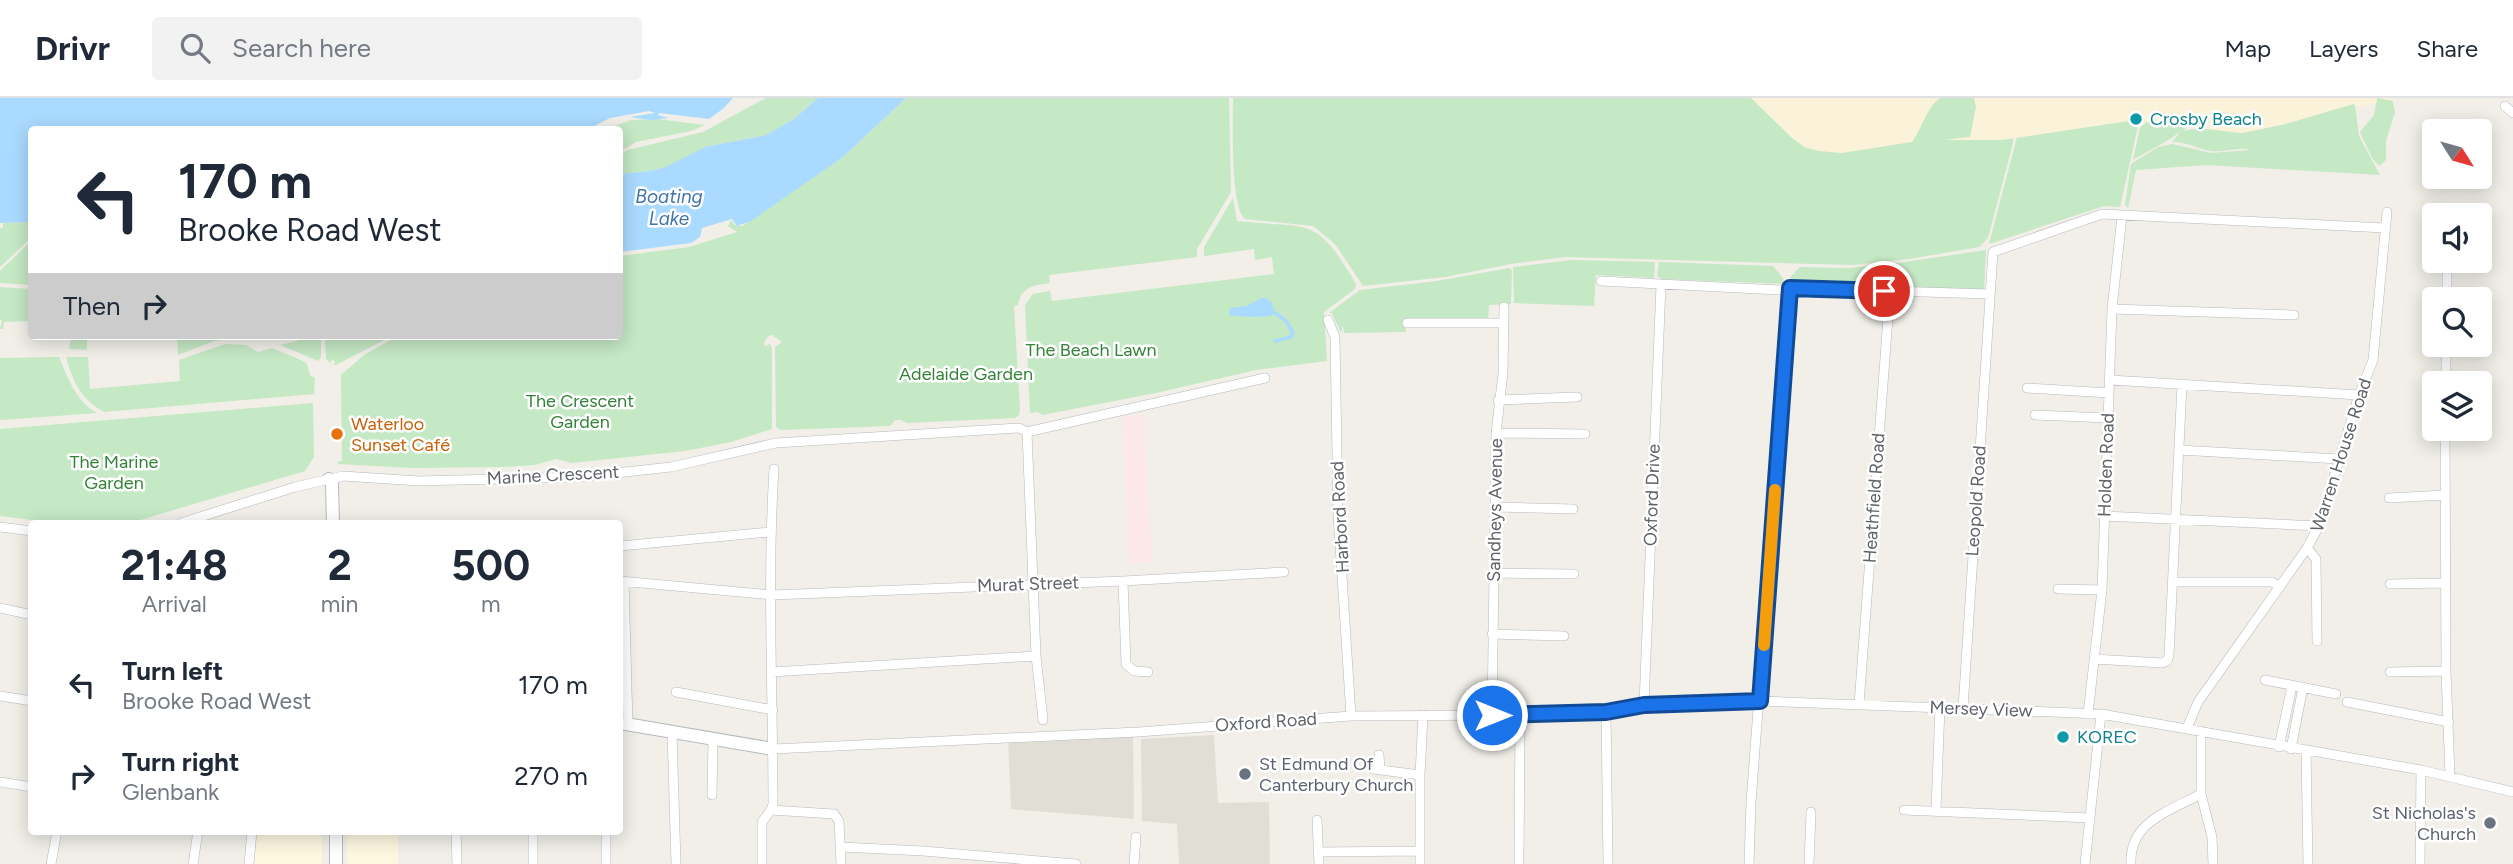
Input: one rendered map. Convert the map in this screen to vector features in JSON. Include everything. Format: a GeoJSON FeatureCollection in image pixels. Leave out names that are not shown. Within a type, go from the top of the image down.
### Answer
{"type":"FeatureCollection","features":[{"type":"Feature","properties":{"kind":"street","name":"Warren House Road"},"geometry":{"type":"LineString","coordinates":[[2188,728],[2199,702],[2307,548],[2319,526],[2359,395],[2373,360],[2387,212]]}},
{"type":"Feature","properties":{"kind":"street","name":"Leopold Road"},"geometry":{"type":"LineString","coordinates":[[1963,708],[1993,252],[2102,214],[2122,216]]}},
{"type":"Feature","properties":{"kind":"street"},"geometry":{"type":"LineString","coordinates":[[2122,216],[2385,228]]}},
{"type":"Feature","properties":{"kind":"street","name":"Holden Road"},"geometry":{"type":"LineString","coordinates":[[2088,714],[2102,590],[2112,309],[2122,216]]}},
{"type":"Feature","properties":{"kind":"street"},"geometry":{"type":"LineString","coordinates":[[2447,273],[2447,287]]}},
{"type":"Feature","properties":{"kind":"street"},"geometry":{"type":"LineString","coordinates":[[1601,281],[1779,290]]}},
{"type":"Feature","properties":{"kind":"street","name":"Oxford Drive"},"geometry":{"type":"LineString","coordinates":[[1644,705],[1661,285]]}},
{"type":"Feature","properties":{"kind":"street"},"geometry":{"type":"LineString","coordinates":[[1749,864],[1751,802],[1790,288],[1990,294]]}},
{"type":"Feature","properties":{"kind":"street","name":"Heathfield Road"},"geometry":{"type":"LineString","coordinates":[[1859,704],[1890,291]]}},
{"type":"Feature","properties":{"kind":"street","name":"Sandheys Avenue"},"geometry":{"type":"LineString","coordinates":[[1492,715],[1496,433],[1503,373],[1504,307]]}},
{"type":"Feature","properties":{"kind":"street"},"geometry":{"type":"LineString","coordinates":[[2112,309],[2294,315]]}},
{"type":"Feature","properties":{"kind":"street","name":"Harbord Road"},"geometry":{"type":"LineString","coordinates":[[1328,320],[1335,337],[1338,514],[1351,716]]}},
{"type":"Feature","properties":{"kind":"street"},"geometry":{"type":"LineString","coordinates":[[1407,323],[1504,323]]}},
{"type":"Feature","properties":{"kind":"street","name":"Marine Crescent"},"geometry":{"type":"LineString","coordinates":[[191,520],[329,478],[356,476],[419,481],[579,477],[671,467],[776,443],[1019,428],[1027,432],[1265,379]]}},
{"type":"Feature","properties":{"kind":"street"},"geometry":{"type":"LineString","coordinates":[[2110,380],[2359,395]]}},
{"type":"Feature","properties":{"kind":"street"},"geometry":{"type":"LineString","coordinates":[[2094,659],[2162,663],[2167,661],[2182,384]]}},
{"type":"Feature","properties":{"kind":"street"},"geometry":{"type":"LineString","coordinates":[[2027,387],[2109,393]]}},
{"type":"Feature","properties":{"kind":"street"},"geometry":{"type":"LineString","coordinates":[[1498,400],[1577,397]]}},
{"type":"Feature","properties":{"kind":"street"},"geometry":{"type":"LineString","coordinates":[[2035,415],[2108,418]]}},
{"type":"Feature","properties":{"kind":"street"},"geometry":{"type":"LineString","coordinates":[[1027,432],[1036,656],[1043,719]]}},
{"type":"Feature","properties":{"kind":"street"},"geometry":{"type":"LineString","coordinates":[[1496,433],[1585,434]]}},
{"type":"Feature","properties":{"kind":"street"},"geometry":{"type":"LineString","coordinates":[[2445,441],[2446,671],[2450,776]]}},
{"type":"Feature","properties":{"kind":"street"},"geometry":{"type":"LineString","coordinates":[[2179,450],[2339,459]]}},
{"type":"Feature","properties":{"kind":"street"},"geometry":{"type":"LineString","coordinates":[[762,864],[762,822],[773,804],[770,532],[774,470]]}},
{"type":"Feature","properties":{"kind":"street"},"geometry":{"type":"LineString","coordinates":[[329,478],[332,484],[333,520]]}},
{"type":"Feature","properties":{"kind":"street"},"geometry":{"type":"LineString","coordinates":[[2389,498],[2445,495]]}},
{"type":"Feature","properties":{"kind":"street"},"geometry":{"type":"LineString","coordinates":[[1494,507],[1573,509]]}},
{"type":"Feature","properties":{"kind":"street"},"geometry":{"type":"LineString","coordinates":[[2104,516],[2319,526]]}},
{"type":"Feature","properties":{"kind":"street"},"geometry":{"type":"LineString","coordinates":[[0,527],[28,530]]}},
{"type":"Feature","properties":{"kind":"street"},"geometry":{"type":"LineString","coordinates":[[623,547],[770,532]]}},
{"type":"Feature","properties":{"kind":"street"},"geometry":{"type":"LineString","coordinates":[[2307,548],[2316,559],[2317,641]]}},
{"type":"Feature","properties":{"kind":"street","name":"Murat Street"},"geometry":{"type":"LineString","coordinates":[[623,582],[772,595],[1284,572]]}},
{"type":"Feature","properties":{"kind":"street"},"geometry":{"type":"LineString","coordinates":[[1493,573],[1574,574]]}},
{"type":"Feature","properties":{"kind":"street"},"geometry":{"type":"LineString","coordinates":[[1123,581],[1130,626],[1126,664],[1134,671],[1148,672]]}},
{"type":"Feature","properties":{"kind":"street"},"geometry":{"type":"LineString","coordinates":[[2172,582],[2272,582],[2280,587]]}},
{"type":"Feature","properties":{"kind":"street"},"geometry":{"type":"LineString","coordinates":[[2390,584],[2445,583]]}},
{"type":"Feature","properties":{"kind":"street"},"geometry":{"type":"LineString","coordinates":[[2058,589],[2102,590]]}},
{"type":"Feature","properties":{"kind":"street"},"geometry":{"type":"LineString","coordinates":[[0,608],[28,614]]}},
{"type":"Feature","properties":{"kind":"street"},"geometry":{"type":"LineString","coordinates":[[1492,634],[1564,636]]}},
{"type":"Feature","properties":{"kind":"street"},"geometry":{"type":"LineString","coordinates":[[771,672],[1036,656]]}},
{"type":"Feature","properties":{"kind":"street"},"geometry":{"type":"LineString","coordinates":[[2390,672],[2446,671]]}},
{"type":"Feature","properties":{"kind":"street"},"geometry":{"type":"LineString","coordinates":[[2265,680],[2336,694]]}},
{"type":"Feature","properties":{"kind":"street"},"geometry":{"type":"LineString","coordinates":[[623,686],[624,724],[773,749]]}},
{"type":"Feature","properties":{"kind":"street"},"geometry":{"type":"LineString","coordinates":[[2279,747],[2292,686]]}},
{"type":"Feature","properties":{"kind":"street"},"geometry":{"type":"LineString","coordinates":[[2291,749],[2303,687]]}},
{"type":"Feature","properties":{"kind":"street"},"geometry":{"type":"LineString","coordinates":[[676,692],[773,710]]}},
{"type":"Feature","properties":{"kind":"street"},"geometry":{"type":"LineString","coordinates":[[0,695],[28,700]]}},
{"type":"Feature","properties":{"kind":"street","name":"Oxford Road"},"geometry":{"type":"LineString","coordinates":[[773,749],[1138,732],[1351,716],[1606,712],[1644,705],[1760,701]]}},
{"type":"Feature","properties":{"kind":"street","name":"Mersey View"},"geometry":{"type":"LineString","coordinates":[[1760,701],[2101,714],[2421,770],[2513,792]]}},
{"type":"Feature","properties":{"kind":"street"},"geometry":{"type":"LineString","coordinates":[[2347,702],[2449,722]]}},
{"type":"Feature","properties":{"kind":"street"},"geometry":{"type":"LineString","coordinates":[[1936,810],[1940,707]]}},
{"type":"Feature","properties":{"kind":"street"},"geometry":{"type":"LineString","coordinates":[[1606,712],[1608,864]]}},
{"type":"Feature","properties":{"kind":"street"},"geometry":{"type":"LineString","coordinates":[[2085,864],[2101,714]]}},
{"type":"Feature","properties":{"kind":"street"},"geometry":{"type":"LineString","coordinates":[[1420,864],[1423,715]]}},
{"type":"Feature","properties":{"kind":"street"},"geometry":{"type":"LineString","coordinates":[[1518,864],[1520,715]]}},
{"type":"Feature","properties":{"kind":"street"},"geometry":{"type":"LineString","coordinates":[[2201,731],[2201,794],[2212,837],[2213,864]]}},
{"type":"Feature","properties":{"kind":"street"},"geometry":{"type":"LineString","coordinates":[[672,733],[676,864]]}},
{"type":"Feature","properties":{"kind":"street"},"geometry":{"type":"LineString","coordinates":[[712,794],[713,740]]}},
{"type":"Feature","properties":{"kind":"street"},"geometry":{"type":"LineString","coordinates":[[2306,751],[2308,864]]}},
{"type":"Feature","properties":{"kind":"street"},"geometry":{"type":"LineString","coordinates":[[1379,755],[1377,769],[1420,775]]}},
{"type":"Feature","properties":{"kind":"street"},"geometry":{"type":"LineString","coordinates":[[2420,864],[2421,770]]}},
{"type":"Feature","properties":{"kind":"street"},"geometry":{"type":"LineString","coordinates":[[0,782],[28,786]]}},
{"type":"Feature","properties":{"kind":"street"},"geometry":{"type":"LineString","coordinates":[[2131,864],[2130,851],[2138,833],[2150,821],[2201,794]]}},
{"type":"Feature","properties":{"kind":"street"},"geometry":{"type":"LineString","coordinates":[[771,810],[834,814],[839,821],[841,864]]}},
{"type":"Feature","properties":{"kind":"street"},"geometry":{"type":"LineString","coordinates":[[1904,810],[2090,818]]}},
{"type":"Feature","properties":{"kind":"street"},"geometry":{"type":"LineString","coordinates":[[1809,864],[1811,812]]}},
{"type":"Feature","properties":{"kind":"street"},"geometry":{"type":"LineString","coordinates":[[1317,820],[1319,864]]}},
{"type":"Feature","properties":{"kind":"street"},"geometry":{"type":"LineString","coordinates":[[51,864],[56,835]]}},
{"type":"Feature","properties":{"kind":"street"},"geometry":{"type":"LineString","coordinates":[[193,864],[197,835]]}},
{"type":"Feature","properties":{"kind":"street"},"geometry":{"type":"LineString","coordinates":[[249,864],[252,835]]}},
{"type":"Feature","properties":{"kind":"street"},"geometry":{"type":"LineString","coordinates":[[336,835],[336,864]]}},
{"type":"Feature","properties":{"kind":"street"},"geometry":{"type":"LineString","coordinates":[[456,835],[457,864]]}},
{"type":"Feature","properties":{"kind":"street"},"geometry":{"type":"LineString","coordinates":[[533,835],[533,864]]}},
{"type":"Feature","properties":{"kind":"street"},"geometry":{"type":"LineString","coordinates":[[606,835],[606,864]]}},
{"type":"Feature","properties":{"kind":"street"},"geometry":{"type":"LineString","coordinates":[[1135,864],[1136,837]]}},
{"type":"Feature","properties":{"kind":"street"},"geometry":{"type":"LineString","coordinates":[[842,847],[1076,864]]}},
{"type":"Feature","properties":{"kind":"street"},"geometry":{"type":"LineString","coordinates":[[922,864],[923,851]]}},
{"type":"Feature","properties":{"kind":"street"},"geometry":{"type":"LineString","coordinates":[[1319,852],[1420,851]]}},
{"type":"Feature","properties":{"kind":"shaded area"},"geometry":{"type":"Polygon","coordinates":[[[1144,413],[1152,562],[1129,563],[1122,417],[1144,413]]]}},
{"type":"Feature","properties":{"kind":"shaded area"},"geometry":{"type":"Polygon","coordinates":[[[1133,733],[1134,819],[1011,809],[1008,739],[1133,733]]]}},
{"type":"Feature","properties":{"kind":"shaded area"},"geometry":{"type":"Polygon","coordinates":[[[1214,735],[1218,803],[1269,802],[1270,864],[1179,864],[1177,824],[1142,821],[1141,739],[1214,735]]]}},
{"type":"Feature","properties":{"kind":"shaded area"},"geometry":{"type":"Polygon","coordinates":[[[258,835],[322,835],[322,864],[254,864],[258,835]]]}},
{"type":"Feature","properties":{"kind":"shaded area"},"geometry":{"type":"Polygon","coordinates":[[[347,835],[398,835],[398,864],[347,864],[347,835]]]}},
{"type":"Feature","properties":{"kind":"green space"},"geometry":{"type":"Polygon","coordinates":[[[766,98],[818,98],[794,119],[766,135],[705,147],[663,168],[623,174],[623,153],[627,150],[703,132],[766,98]]]}},
{"type":"Feature","properties":{"kind":"green space"},"geometry":{"type":"Polygon","coordinates":[[[906,98],[1229,98],[1231,192],[1197,249],[1197,257],[1049,275],[1050,283],[1034,286],[1022,294],[1018,305],[1014,306],[1020,411],[1015,418],[907,423],[895,420],[890,426],[781,430],[776,427],[775,347],[782,342],[772,335],[768,336],[764,343],[765,346],[770,344],[772,348],[772,429],[731,442],[685,451],[572,463],[556,459],[535,465],[502,467],[412,468],[338,464],[337,462],[342,461],[341,375],[364,355],[391,340],[623,340],[623,256],[689,247],[737,232],[728,226],[731,220],[735,225],[742,226],[843,157],[906,98]]]}},
{"type":"Feature","properties":{"kind":"green space"},"geometry":{"type":"Polygon","coordinates":[[[1233,98],[2014,98],[2013,143],[1988,238],[1979,247],[1853,265],[1565,257],[1445,277],[1363,286],[1335,244],[1313,226],[1245,219],[1240,211],[1235,182],[1233,98]]]}},
{"type":"Feature","properties":{"kind":"green space"},"geometry":{"type":"Polygon","coordinates":[[[2377,98],[2392,98],[2395,112],[2386,141],[2386,160],[2379,166],[2372,158],[2360,132],[2374,115],[2377,98]]]}},
{"type":"Feature","properties":{"kind":"green space"},"geometry":{"type":"Polygon","coordinates":[[[2353,104],[2359,136],[2380,175],[2206,165],[2136,170],[2128,208],[2125,205],[2131,164],[2158,147],[2172,144],[2211,153],[2251,150],[2211,151],[2172,142],[2181,131],[2133,160],[2140,128],[2146,122],[2186,128],[2183,131],[2200,128],[2242,133],[2285,124],[2353,104]]]}},
{"type":"Feature","properties":{"kind":"green space"},"geometry":{"type":"Polygon","coordinates":[[[657,119],[705,125],[691,131],[636,142],[623,150],[623,126],[614,126],[631,120],[657,119]]]}},
{"type":"Feature","properties":{"kind":"green space"},"geometry":{"type":"Polygon","coordinates":[[[2135,120],[2138,126],[2120,207],[2104,206],[1989,244],[2017,137],[2135,120]]]}},
{"type":"Feature","properties":{"kind":"green space","name":"The Beach Lawn"},"geometry":{"type":"Polygon","coordinates":[[[1233,198],[1237,221],[1296,226],[1320,235],[1331,246],[1356,284],[1355,289],[1324,312],[1327,361],[1256,370],[1042,415],[1038,412],[1030,413],[1025,305],[1033,294],[1050,291],[1052,301],[1274,274],[1272,257],[1255,260],[1254,249],[1204,256],[1204,247],[1233,198]]]}},
{"type":"Feature","properties":{"kind":"green space"},"geometry":{"type":"Polygon","coordinates":[[[28,222],[28,241],[0,267],[0,228],[3,228],[3,223],[28,222]]]}},
{"type":"Feature","properties":{"kind":"green space"},"geometry":{"type":"Polygon","coordinates":[[[28,244],[28,285],[0,283],[0,271],[28,244]]]}},
{"type":"Feature","properties":{"kind":"green space"},"geometry":{"type":"Polygon","coordinates":[[[1986,250],[1984,291],[1890,287],[1891,264],[1986,250]]]}},
{"type":"Feature","properties":{"kind":"green space"},"geometry":{"type":"Polygon","coordinates":[[[1572,260],[1655,262],[1654,278],[1596,275],[1594,306],[1514,303],[1513,267],[1572,260]]]}},
{"type":"Feature","properties":{"kind":"green space"},"geometry":{"type":"Polygon","coordinates":[[[1659,262],[1773,266],[1783,278],[1784,284],[1662,279],[1657,276],[1659,262]]]}},
{"type":"Feature","properties":{"kind":"green space"},"geometry":{"type":"Polygon","coordinates":[[[1887,264],[1888,287],[1796,284],[1790,277],[1800,267],[1848,268],[1887,264]]]}},
{"type":"Feature","properties":{"kind":"green space"},"geometry":{"type":"Polygon","coordinates":[[[1509,268],[1512,271],[1511,304],[1489,305],[1488,320],[1405,320],[1406,332],[1344,333],[1343,325],[1341,333],[1332,313],[1329,313],[1360,290],[1437,281],[1509,268]]]}},
{"type":"Feature","properties":{"kind":"green space"},"geometry":{"type":"Polygon","coordinates":[[[0,287],[28,289],[28,321],[4,322],[3,329],[0,329],[0,287]]]}},
{"type":"Feature","properties":{"kind":"green space"},"geometry":{"type":"Polygon","coordinates":[[[70,340],[87,340],[87,350],[69,349],[70,340]]]}},
{"type":"Feature","properties":{"kind":"green space"},"geometry":{"type":"Polygon","coordinates":[[[177,340],[224,340],[214,341],[178,355],[177,340]]]}},
{"type":"Feature","properties":{"kind":"green space"},"geometry":{"type":"Polygon","coordinates":[[[321,340],[321,357],[318,361],[280,345],[321,340]]]}},
{"type":"Feature","properties":{"kind":"green space"},"geometry":{"type":"Polygon","coordinates":[[[325,340],[384,340],[336,365],[335,361],[330,363],[326,359],[325,340]]]}},
{"type":"Feature","properties":{"kind":"green space"},"geometry":{"type":"Polygon","coordinates":[[[225,344],[246,345],[258,352],[272,348],[301,360],[307,364],[310,375],[315,378],[314,394],[104,412],[79,389],[66,357],[88,357],[90,389],[180,381],[179,360],[225,344]]]}},
{"type":"Feature","properties":{"kind":"green space"},"geometry":{"type":"Polygon","coordinates":[[[59,357],[78,396],[97,413],[0,420],[0,358],[59,357]]]}},
{"type":"Feature","properties":{"kind":"green space","name":"The Marine Garden"},"geometry":{"type":"Polygon","coordinates":[[[313,403],[314,457],[305,471],[140,520],[31,520],[0,516],[0,429],[313,403]]]}},
{"type":"Feature","properties":{"kind":"sand"},"geometry":{"type":"Polygon","coordinates":[[[1751,98],[1940,98],[1912,142],[1842,153],[1804,147],[1751,98]]]}},
{"type":"Feature","properties":{"kind":"sand","name":"Crosby Beach"},"geometry":{"type":"Polygon","coordinates":[[[1974,98],[2377,98],[2376,103],[2361,107],[2353,104],[2285,124],[2242,133],[2146,122],[2138,126],[2135,120],[2002,140],[1944,140],[1970,137],[1976,107],[1974,98]]]}},
{"type":"Feature","properties":{"kind":"water"},"geometry":{"type":"Polygon","coordinates":[[[0,98],[733,98],[709,119],[659,113],[658,115],[669,118],[650,120],[630,117],[655,113],[649,111],[610,118],[594,126],[28,126],[28,222],[0,223],[0,98]]]}},
{"type":"Feature","properties":{"kind":"water","name":"Boating Lake"},"geometry":{"type":"Polygon","coordinates":[[[818,98],[906,98],[843,157],[751,221],[737,226],[732,219],[702,228],[700,237],[691,243],[623,252],[623,174],[663,168],[705,147],[766,135],[794,119],[818,98]]]}},
{"type":"Feature","properties":{"kind":"water"},"geometry":{"type":"Polygon","coordinates":[[[1261,298],[1272,303],[1274,310],[1271,316],[1229,315],[1230,308],[1247,306],[1261,298]]]}},
{"type":"Feature","properties":{"kind":"waterway"},"geometry":{"type":"LineString","coordinates":[[1274,312],[1286,321],[1293,333],[1291,337],[1275,341]]}},
{"type":"Feature","properties":{"kind":"slow traffic"},"geometry":{"type":"LineString","coordinates":[[1764,645],[1775,490]]}},
{"type":"Feature","properties":{"kind":"place","name":"Crosby Beach"},"geometry":{"type":"Point","coordinates":[2136,119]}},
{"type":"Feature","properties":{"kind":"place","name":"Waterloo Sunset Café"},"geometry":{"type":"Point","coordinates":[337,434]}},
{"type":"Feature","properties":{"kind":"place","name":"KOREC"},"geometry":{"type":"Point","coordinates":[2063,737]}},
{"type":"Feature","properties":{"kind":"place","name":"St Edmund Of Canterbury Church"},"geometry":{"type":"Point","coordinates":[1245,774]}},
{"type":"Feature","properties":{"kind":"place","name":"St Nicholas's Church"},"geometry":{"type":"Point","coordinates":[2490,823]}},
{"type":"Feature","properties":{"kind":"route"},"geometry":{"type":"LineString","coordinates":[[1492,715],[1606,712],[1644,705],[1760,701],[1790,288],[1884,291]]}},
{"type":"Feature","properties":{"kind":"park label","name":"Adelaide Garden"},"geometry":{"type":"Point","coordinates":[966,374]}},
{"type":"Feature","properties":{"kind":"park label","name":"The Crescent Garden"},"geometry":{"type":"Point","coordinates":[580,411]}}]}
